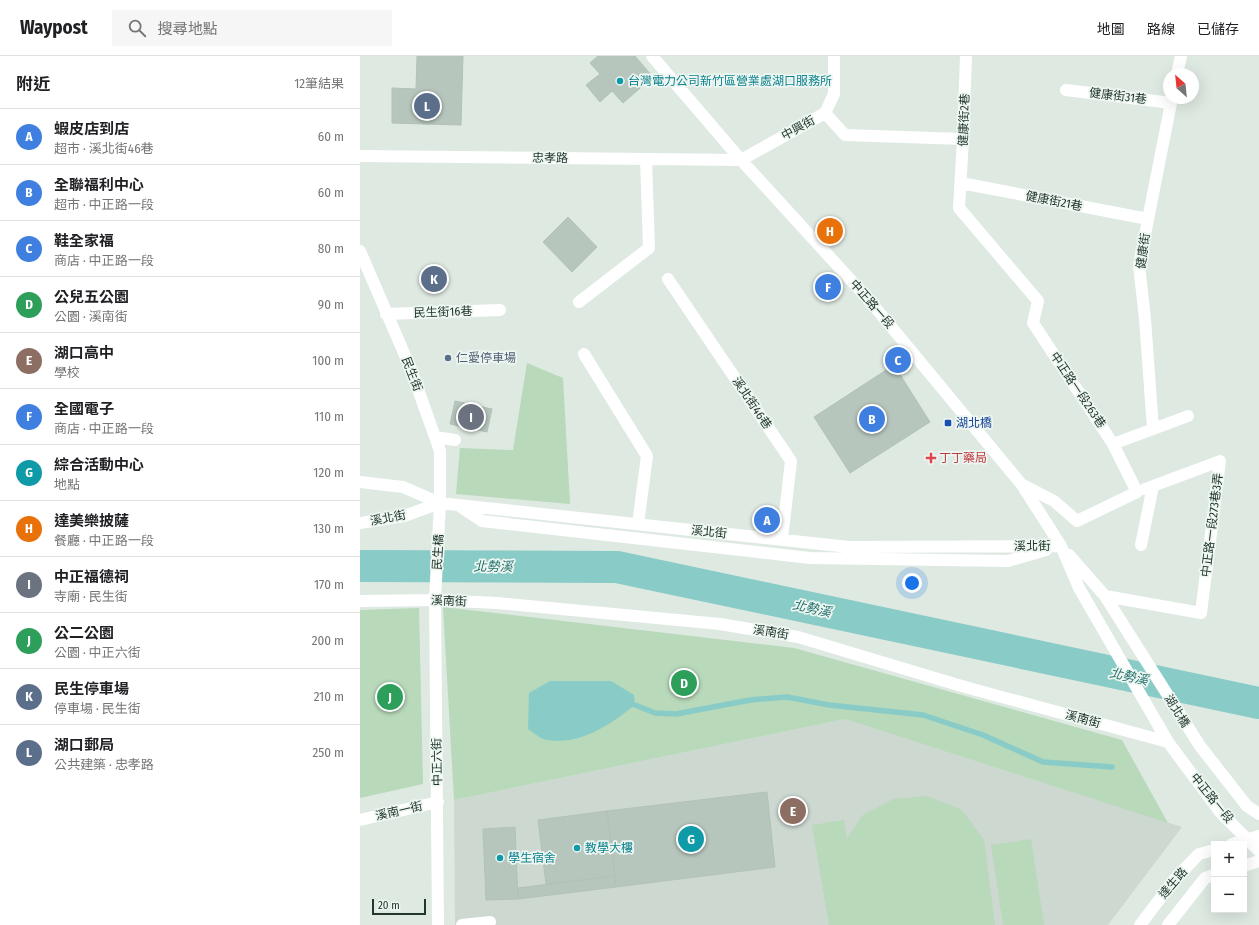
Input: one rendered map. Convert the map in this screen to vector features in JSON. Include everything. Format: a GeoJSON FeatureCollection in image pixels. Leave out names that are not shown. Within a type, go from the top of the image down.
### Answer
{"type":"FeatureCollection","features":[{"type":"Feature","properties":{"kind":"street","name":"中正路一段"},"geometry":{"type":"LineString","coordinates":[[652,56],[741,160],[869,300],[1022,485],[1061,546]]}},
{"type":"Feature","properties":{"kind":"street","name":"中興街"},"geometry":{"type":"LineString","coordinates":[[741,160],[825,113],[834,94],[834,56]]}},
{"type":"Feature","properties":{"kind":"street","name":"健康街2巷"},"geometry":{"type":"LineString","coordinates":[[961,183],[964,139],[966,56]]}},
{"type":"Feature","properties":{"kind":"street"},"geometry":{"type":"LineString","coordinates":[[1178,68],[1181,56]]}},
{"type":"Feature","properties":{"kind":"street","name":"健康街31巷"},"geometry":{"type":"LineString","coordinates":[[1066,90],[1163,100]]}},
{"type":"Feature","properties":{"kind":"street","name":"健康街"},"geometry":{"type":"LineString","coordinates":[[1153,429],[1145,319],[1138,265],[1171,104]]}},
{"type":"Feature","properties":{"kind":"street"},"geometry":{"type":"LineString","coordinates":[[825,113],[845,135],[964,139]]}},
{"type":"Feature","properties":{"kind":"street","name":"忠孝路"},"geometry":{"type":"LineString","coordinates":[[360,156],[741,160]]}},
{"type":"Feature","properties":{"kind":"street"},"geometry":{"type":"LineString","coordinates":[[579,302],[648,248],[646,159]]}},
{"type":"Feature","properties":{"kind":"street","name":"健康街21巷"},"geometry":{"type":"LineString","coordinates":[[961,183],[1148,219]]}},
{"type":"Feature","properties":{"kind":"street","name":"中正路一段263巷"},"geometry":{"type":"LineString","coordinates":[[961,183],[958,208],[1038,301],[1033,323],[1113,444],[1137,492]]}},
{"type":"Feature","properties":{"kind":"street","name":"民生街"},"geometry":{"type":"LineString","coordinates":[[360,251],[410,367],[440,450],[440,503]]}},
{"type":"Feature","properties":{"kind":"street","name":"溪北街46巷"},"geometry":{"type":"LineString","coordinates":[[668,279],[791,461],[782,540]]}},
{"type":"Feature","properties":{"kind":"street","name":"民生街16巷"},"geometry":{"type":"LineString","coordinates":[[386,314],[500,310]]}},
{"type":"Feature","properties":{"kind":"street"},"geometry":{"type":"LineString","coordinates":[[584,354],[647,456],[638,524]]}},
{"type":"Feature","properties":{"kind":"street"},"geometry":{"type":"LineString","coordinates":[[1113,444],[1188,416]]}},
{"type":"Feature","properties":{"kind":"street"},"geometry":{"type":"LineString","coordinates":[[435,437],[455,440]]}},
{"type":"Feature","properties":{"kind":"street","name":"中正路一段273巷3弄"},"geometry":{"type":"LineString","coordinates":[[1105,596],[1201,612],[1220,461],[1153,486]]}},
{"type":"Feature","properties":{"kind":"street"},"geometry":{"type":"LineString","coordinates":[[360,482],[403,487],[440,503]]}},
{"type":"Feature","properties":{"kind":"street"},"geometry":{"type":"LineString","coordinates":[[1022,485],[1054,501],[1077,521],[1137,492],[1153,486]]}},
{"type":"Feature","properties":{"kind":"street"},"geometry":{"type":"LineString","coordinates":[[1141,545],[1153,486]]}},
{"type":"Feature","properties":{"kind":"street","name":"溪北街"},"geometry":{"type":"LineString","coordinates":[[360,523],[404,516],[440,503],[849,547],[1061,546]]}},
{"type":"Feature","properties":{"kind":"street","name":"民生橋"},"geometry":{"type":"LineString","coordinates":[[435,600],[440,503]]}},
{"type":"Feature","properties":{"kind":"street"},"geometry":{"type":"LineString","coordinates":[[458,505],[482,521],[810,558],[1008,561],[1061,546]]}},
{"type":"Feature","properties":{"kind":"street","name":"湖北橋"},"geometry":{"type":"LineString","coordinates":[[1061,546],[1105,596],[1200,746]]}},
{"type":"Feature","properties":{"kind":"street","name":"湖北橋"},"geometry":{"type":"LineString","coordinates":[[1061,546],[1079,588],[1168,742]]}},
{"type":"Feature","properties":{"kind":"street","name":"溪南街"},"geometry":{"type":"LineString","coordinates":[[360,601],[435,600],[498,603],[713,623],[798,637],[965,687],[1168,742]]}},
{"type":"Feature","properties":{"kind":"street","name":"中正六街"},"geometry":{"type":"LineString","coordinates":[[435,600],[438,925]]}},
{"type":"Feature","properties":{"kind":"street","name":"中正路一段"},"geometry":{"type":"LineString","coordinates":[[1168,742],[1220,812],[1253,837],[1259,851]]}},
{"type":"Feature","properties":{"kind":"street","name":"中正路一段"},"geometry":{"type":"LineString","coordinates":[[1200,746],[1247,806],[1259,814]]}},
{"type":"Feature","properties":{"kind":"street","name":"溪南一街"},"geometry":{"type":"LineString","coordinates":[[360,820],[438,802]]}},
{"type":"Feature","properties":{"kind":"street"},"geometry":{"type":"LineString","coordinates":[[1241,841],[1253,837]]}},
{"type":"Feature","properties":{"kind":"street","name":"達生路"},"geometry":{"type":"LineString","coordinates":[[1140,925],[1174,880],[1200,854],[1211,851]]}},
{"type":"Feature","properties":{"kind":"street"},"geometry":{"type":"LineString","coordinates":[[1247,865],[1259,861]]}},
{"type":"Feature","properties":{"kind":"street","name":"達生路"},"geometry":{"type":"LineString","coordinates":[[1168,925],[1205,878],[1211,876]]}},
{"type":"Feature","properties":{"kind":"street"},"geometry":{"type":"LineString","coordinates":[[462,925],[490,922]]}},
{"type":"Feature","properties":{"kind":"shaded area"},"geometry":{"type":"Polygon","coordinates":[[[845,719],[1182,827],[1108,925],[455,925],[454,800],[845,719]]]}},
{"type":"Feature","properties":{"kind":"green space"},"geometry":{"type":"Polygon","coordinates":[[[527,363],[563,378],[570,504],[456,494],[460,448],[513,450],[527,363]]]}},
{"type":"Feature","properties":{"kind":"green space"},"geometry":{"type":"Polygon","coordinates":[[[443,607],[794,648],[1122,740],[1168,823],[845,719],[454,800],[443,607]]]}},
{"type":"Feature","properties":{"kind":"green space"},"geometry":{"type":"Polygon","coordinates":[[[419,608],[423,784],[360,798],[360,610],[419,608]]]}},
{"type":"Feature","properties":{"kind":"green space"},"geometry":{"type":"Polygon","coordinates":[[[927,796],[962,810],[984,840],[995,925],[829,925],[812,825],[844,820],[847,838],[863,815],[893,799],[927,796]]]}},
{"type":"Feature","properties":{"kind":"green space"},"geometry":{"type":"Polygon","coordinates":[[[1031,839],[1044,925],[1003,925],[991,845],[1031,839]]]}},
{"type":"Feature","properties":{"kind":"water"},"geometry":{"type":"Polygon","coordinates":[[[550,681],[611,681],[634,695],[635,705],[615,720],[594,732],[572,739],[560,741],[547,740],[528,729],[529,693],[550,681]]]}},
{"type":"Feature","properties":{"kind":"building"},"geometry":{"type":"Polygon","coordinates":[[[417,56],[463,56],[461,125],[392,123],[392,88],[416,89],[417,56]]]}},
{"type":"Feature","properties":{"kind":"building","name":"台灣電力公司新竹區營業處湖口服務所"},"geometry":{"type":"Polygon","coordinates":[[[598,56],[635,56],[653,77],[623,103],[612,91],[600,102],[586,85],[600,74],[590,63],[598,56]]]}},
{"type":"Feature","properties":{"kind":"building"},"geometry":{"type":"Polygon","coordinates":[[[568,217],[597,247],[572,272],[543,242],[568,217]]]}},
{"type":"Feature","properties":{"kind":"building"},"geometry":{"type":"Polygon","coordinates":[[[894,365],[930,422],[850,473],[814,417],[894,365]]]}},
{"type":"Feature","properties":{"kind":"building"},"geometry":{"type":"Polygon","coordinates":[[[455,401],[492,409],[487,432],[450,424],[455,401]]]}},
{"type":"Feature","properties":{"kind":"building"},"geometry":{"type":"Polygon","coordinates":[[[767,792],[775,867],[616,887],[607,811],[767,792]]]}},
{"type":"Feature","properties":{"kind":"building","name":"教學大樓"},"geometry":{"type":"Polygon","coordinates":[[[607,811],[615,876],[546,884],[538,820],[607,811]]]}},
{"type":"Feature","properties":{"kind":"building","name":"學生宿舍"},"geometry":{"type":"Polygon","coordinates":[[[515,827],[518,899],[486,900],[483,829],[515,827]]]}},
{"type":"Feature","properties":{"kind":"building"},"geometry":{"type":"Polygon","coordinates":[[[615,876],[616,887],[518,899],[518,888],[615,876]]]}},
{"type":"Feature","properties":{"kind":"waterway","name":"北勢溪"},"geometry":{"type":"LineString","coordinates":[[360,566],[617,567],[1259,703]]}},
{"type":"Feature","properties":{"kind":"waterway"},"geometry":{"type":"LineString","coordinates":[[635,705],[655,713],[676,714],[750,700],[787,697],[829,705],[923,715],[983,735],[1043,762],[1112,767]]}},
{"type":"Feature","properties":{"kind":"place","name":"台灣電力公司新竹區營業處湖口服務所"},"geometry":{"type":"Point","coordinates":[620,81]}},
{"type":"Feature","properties":{"kind":"place","name":"湖口郵局"},"geometry":{"type":"Point","coordinates":[427,106]}},
{"type":"Feature","properties":{"kind":"place","name":"達美樂披薩"},"geometry":{"type":"Point","coordinates":[830,231]}},
{"type":"Feature","properties":{"kind":"place","name":"民生停車場"},"geometry":{"type":"Point","coordinates":[434,279]}},
{"type":"Feature","properties":{"kind":"place","name":"全國電子"},"geometry":{"type":"Point","coordinates":[828,287]}},
{"type":"Feature","properties":{"kind":"place","name":"仁愛停車場"},"geometry":{"type":"Point","coordinates":[448,358]}},
{"type":"Feature","properties":{"kind":"place","name":"鞋全家福"},"geometry":{"type":"Point","coordinates":[898,360]}},
{"type":"Feature","properties":{"kind":"place","name":"中正福德祠"},"geometry":{"type":"Point","coordinates":[471,417]}},
{"type":"Feature","properties":{"kind":"place","name":"全聯福利中心"},"geometry":{"type":"Point","coordinates":[872,419]}},
{"type":"Feature","properties":{"kind":"place","name":"湖北橋"},"geometry":{"type":"Point","coordinates":[948,423]}},
{"type":"Feature","properties":{"kind":"place","name":"丁丁藥局"},"geometry":{"type":"Point","coordinates":[931,458]}},
{"type":"Feature","properties":{"kind":"place","name":"蝦皮店到店"},"geometry":{"type":"Point","coordinates":[767,520]}},
{"type":"Feature","properties":{"kind":"place","name":"公兒五公園"},"geometry":{"type":"Point","coordinates":[684,683]}},
{"type":"Feature","properties":{"kind":"place","name":"公二公園"},"geometry":{"type":"Point","coordinates":[390,697]}},
{"type":"Feature","properties":{"kind":"place","name":"湖口高中"},"geometry":{"type":"Point","coordinates":[793,811]}},
{"type":"Feature","properties":{"kind":"place","name":"綜合活動中心"},"geometry":{"type":"Point","coordinates":[691,839]}},
{"type":"Feature","properties":{"kind":"place","name":"教學大樓"},"geometry":{"type":"Point","coordinates":[577,848]}},
{"type":"Feature","properties":{"kind":"place","name":"學生宿舍"},"geometry":{"type":"Point","coordinates":[500,858]}}]}
